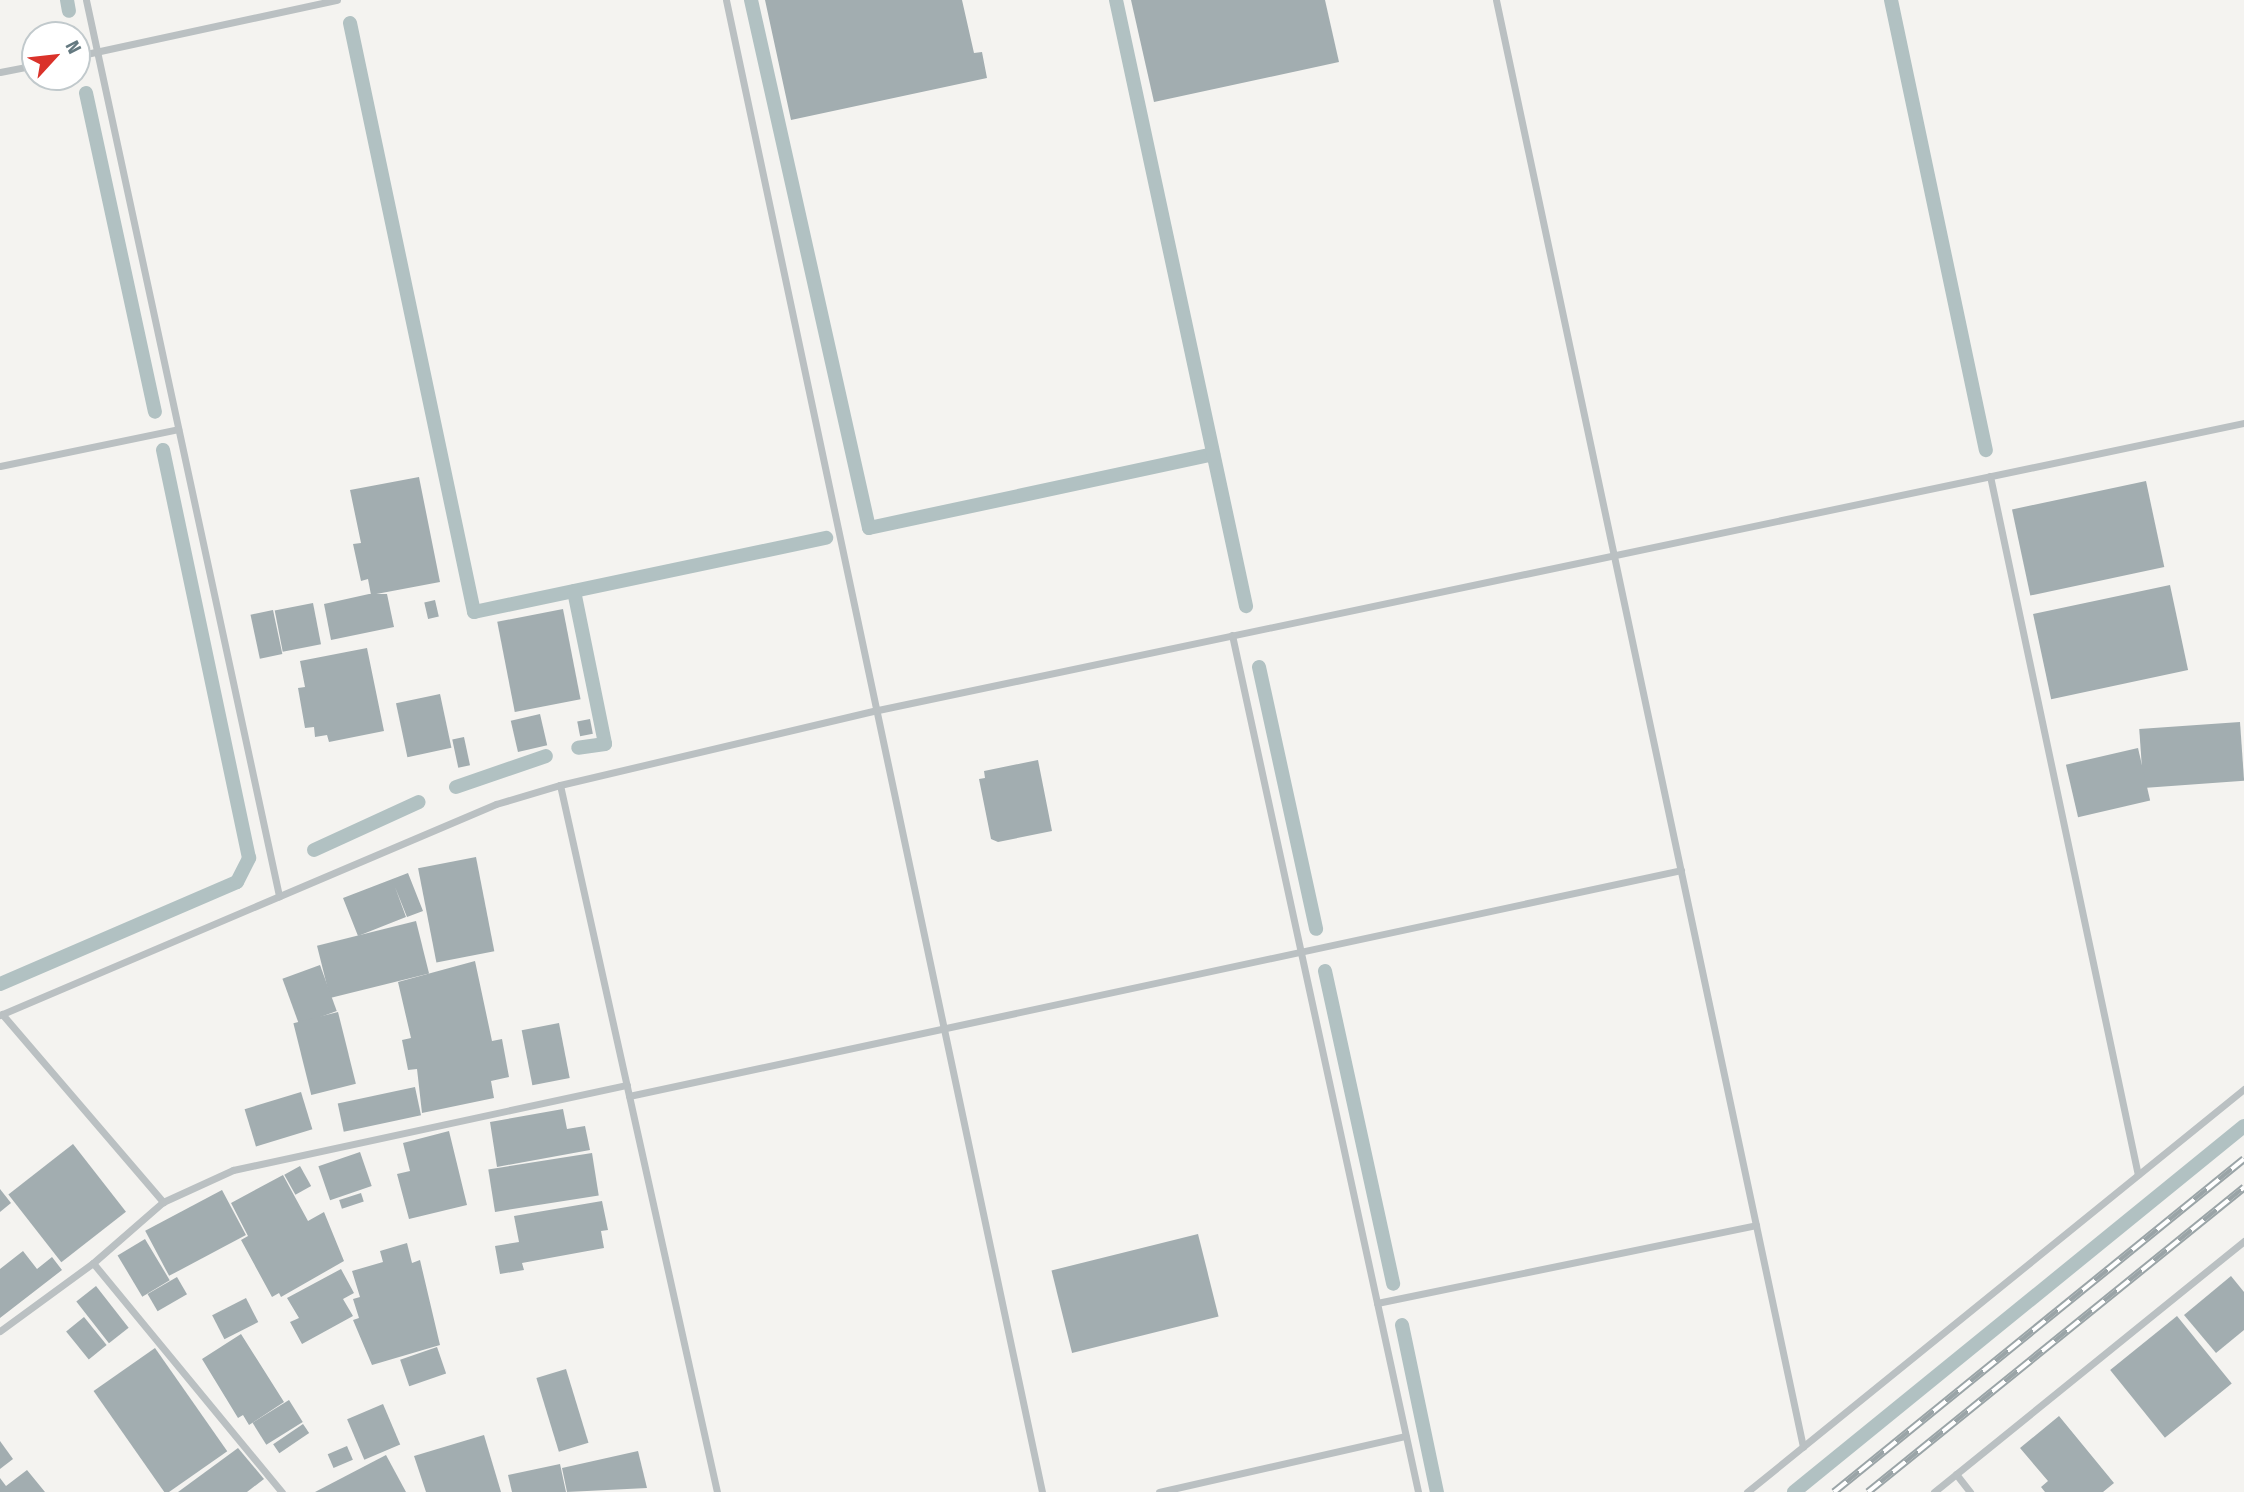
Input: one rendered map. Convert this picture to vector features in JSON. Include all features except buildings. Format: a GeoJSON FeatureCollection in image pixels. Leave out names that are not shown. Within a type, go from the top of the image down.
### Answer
{"type":"FeatureCollection","features":[{"type":"Feature","properties":{"kind":"street"},"geometry":{"type":"LineString","coordinates":[[86,0],[279,896]]}},
{"type":"Feature","properties":{"kind":"street"},"geometry":{"type":"LineString","coordinates":[[91,52],[337,0]]}},
{"type":"Feature","properties":{"kind":"street"},"geometry":{"type":"LineString","coordinates":[[726,0],[1042,1492]]}},
{"type":"Feature","properties":{"kind":"street"},"geometry":{"type":"LineString","coordinates":[[1496,0],[1803,1447]]}},
{"type":"Feature","properties":{"kind":"street"},"geometry":{"type":"LineString","coordinates":[[0,72],[21,68]]}},
{"type":"Feature","properties":{"kind":"street"},"geometry":{"type":"LineString","coordinates":[[163,1202],[1,1014],[496,804],[560,785],[878,710],[2244,423]]}},
{"type":"Feature","properties":{"kind":"street"},"geometry":{"type":"LineString","coordinates":[[0,466],[178,429]]}},
{"type":"Feature","properties":{"kind":"street"},"geometry":{"type":"LineString","coordinates":[[1990,476],[2138,1175]]}},
{"type":"Feature","properties":{"kind":"street"},"geometry":{"type":"LineString","coordinates":[[1232,635],[1418,1492]]}},
{"type":"Feature","properties":{"kind":"street"},"geometry":{"type":"LineString","coordinates":[[560,785],[717,1492]]}},
{"type":"Feature","properties":{"kind":"street"},"geometry":{"type":"LineString","coordinates":[[629,1096],[1681,870]]}},
{"type":"Feature","properties":{"kind":"street"},"geometry":{"type":"LineString","coordinates":[[0,1331],[93,1263],[163,1202],[233,1170],[627,1085]]}},
{"type":"Feature","properties":{"kind":"street"},"geometry":{"type":"LineString","coordinates":[[1747,1492],[2244,1089]]}},
{"type":"Feature","properties":{"kind":"street"},"geometry":{"type":"LineString","coordinates":[[1377,1303],[1756,1225]]}},
{"type":"Feature","properties":{"kind":"street"},"geometry":{"type":"LineString","coordinates":[[1934,1492],[2244,1241]]}},
{"type":"Feature","properties":{"kind":"street"},"geometry":{"type":"LineString","coordinates":[[93,1263],[282,1492]]}},
{"type":"Feature","properties":{"kind":"street"},"geometry":{"type":"LineString","coordinates":[[1159,1492],[1406,1436]]}},
{"type":"Feature","properties":{"kind":"street"},"geometry":{"type":"LineString","coordinates":[[1956,1474],[1970,1492]]}},
{"type":"Feature","properties":{"kind":"waterway"},"geometry":{"type":"LineString","coordinates":[[67,0],[69,11]]}},
{"type":"Feature","properties":{"kind":"waterway"},"geometry":{"type":"LineString","coordinates":[[751,0],[869,528],[1213,454]]}},
{"type":"Feature","properties":{"kind":"waterway"},"geometry":{"type":"LineString","coordinates":[[1116,0],[1246,606]]}},
{"type":"Feature","properties":{"kind":"waterway"},"geometry":{"type":"LineString","coordinates":[[1891,0],[1986,450]]}},
{"type":"Feature","properties":{"kind":"waterway"},"geometry":{"type":"LineString","coordinates":[[350,23],[474,612],[826,538]]}},
{"type":"Feature","properties":{"kind":"waterway"},"geometry":{"type":"LineString","coordinates":[[86,93],[155,412]]}},
{"type":"Feature","properties":{"kind":"waterway"},"geometry":{"type":"LineString","coordinates":[[0,984],[237,882],[249,858],[163,450]]}},
{"type":"Feature","properties":{"kind":"waterway"},"geometry":{"type":"LineString","coordinates":[[574,591],[605,744],[578,748]]}},
{"type":"Feature","properties":{"kind":"waterway"},"geometry":{"type":"LineString","coordinates":[[1259,667],[1316,929]]}},
{"type":"Feature","properties":{"kind":"waterway"},"geometry":{"type":"LineString","coordinates":[[456,787],[546,756]]}},
{"type":"Feature","properties":{"kind":"waterway"},"geometry":{"type":"LineString","coordinates":[[314,850],[419,802]]}},
{"type":"Feature","properties":{"kind":"waterway"},"geometry":{"type":"LineString","coordinates":[[1325,971],[1393,1284]]}},
{"type":"Feature","properties":{"kind":"waterway"},"geometry":{"type":"LineString","coordinates":[[1794,1492],[2244,1126]]}},
{"type":"Feature","properties":{"kind":"waterway"},"geometry":{"type":"LineString","coordinates":[[1402,1325],[1437,1492]]}},
{"type":"Feature","properties":{"kind":"railway"},"geometry":{"type":"LineString","coordinates":[[1834,1492],[2244,1159]]}},
{"type":"Feature","properties":{"kind":"railway"},"geometry":{"type":"LineString","coordinates":[[1868,1492],[2244,1187]]}}]}
